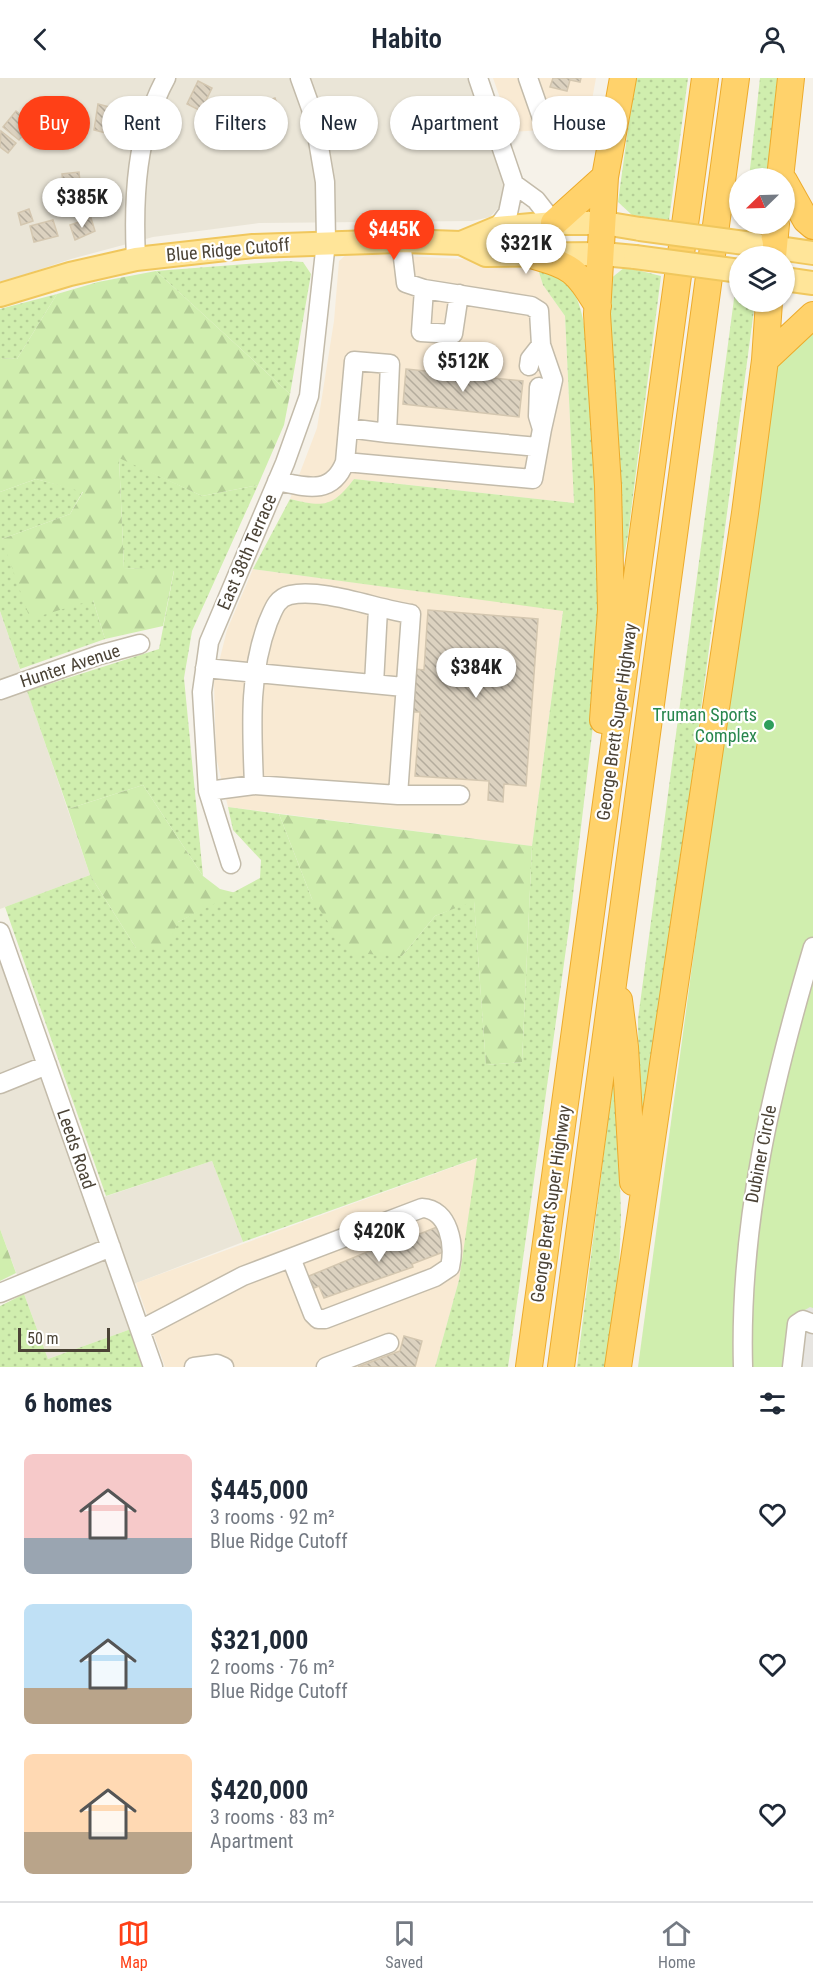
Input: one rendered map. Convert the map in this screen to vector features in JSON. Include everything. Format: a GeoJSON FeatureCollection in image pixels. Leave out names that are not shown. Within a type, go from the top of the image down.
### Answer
{"type":"FeatureCollection","features":[{"type":"Feature","properties":{"kind":"highway"},"geometry":{"type":"LineString","coordinates":[[606,806],[602,708],[610,587],[608,486],[598,306],[603,254],[605,177],[623,78]]}},
{"type":"Feature","properties":{"kind":"highway","name":"George Brett Super Highway"},"geometry":{"type":"LineString","coordinates":[[529,1367],[705,78]]}},
{"type":"Feature","properties":{"kind":"highway","name":"George Brett Super Highway"},"geometry":{"type":"LineString","coordinates":[[561,1367],[736,78]]}},
{"type":"Feature","properties":{"kind":"highway"},"geometry":{"type":"LineString","coordinates":[[783,168],[791,78]]}},
{"type":"Feature","properties":{"kind":"highway"},"geometry":{"type":"LineString","coordinates":[[554,223],[605,177]]}},
{"type":"Feature","properties":{"kind":"highway"},"geometry":{"type":"LineString","coordinates":[[795,201],[806,220],[813,226]]}},
{"type":"Feature","properties":{"kind":"highway"},"geometry":{"type":"LineString","coordinates":[[531,255],[564,264],[581,279],[598,306]]}},
{"type":"Feature","properties":{"kind":"highway"},"geometry":{"type":"LineString","coordinates":[[618,1367],[637,1225],[743,524],[765,360],[768,312]]}},
{"type":"Feature","properties":{"kind":"highway"},"geometry":{"type":"LineString","coordinates":[[765,360],[813,315]]}},
{"type":"Feature","properties":{"kind":"highway"},"geometry":{"type":"LineString","coordinates":[[615,964],[625,1047],[637,1225]]}},
{"type":"Feature","properties":{"kind":"main road","name":"Blue Ridge Cutoff"},"geometry":{"type":"LineString","coordinates":[[0,295],[70,274],[136,259],[253,246],[327,242],[462,243],[498,228],[554,223],[604,223],[769,243],[813,253]]}},
{"type":"Feature","properties":{"kind":"main road","name":"Blue Ridge Cutoff"},"geometry":{"type":"LineString","coordinates":[[462,243],[486,255],[603,254],[729,270]]}},
{"type":"Feature","properties":{"kind":"main road"},"geometry":{"type":"LineString","coordinates":[[795,281],[813,283]]}},
{"type":"Feature","properties":{"kind":"street"},"geometry":{"type":"LineString","coordinates":[[136,259],[134,212],[138,168],[146,130],[166,78]]}},
{"type":"Feature","properties":{"kind":"street","name":"East 38th Terrace"},"geometry":{"type":"LineString","coordinates":[[231,864],[208,791],[202,692],[209,642],[277,481],[309,396],[327,242],[325,182],[314,117],[300,78]]}},
{"type":"Feature","properties":{"kind":"street"},"geometry":{"type":"LineString","coordinates":[[478,78],[514,184],[508,213],[498,228]]}},
{"type":"Feature","properties":{"kind":"street"},"geometry":{"type":"LineString","coordinates":[[528,78],[534,96]]}},
{"type":"Feature","properties":{"kind":"street"},"geometry":{"type":"LineString","coordinates":[[514,184],[536,200],[554,223]]}},
{"type":"Feature","properties":{"kind":"street"},"geometry":{"type":"LineString","coordinates":[[345,462],[533,478],[553,380],[541,345],[539,311],[531,306],[424,289],[406,283],[401,241]]}},
{"type":"Feature","properties":{"kind":"street"},"geometry":{"type":"LineString","coordinates":[[424,289],[421,332],[453,334],[459,294]]}},
{"type":"Feature","properties":{"kind":"street"},"geometry":{"type":"LineString","coordinates":[[529,366],[530,359],[541,345]]}},
{"type":"Feature","properties":{"kind":"street"},"geometry":{"type":"LineString","coordinates":[[277,481],[299,485],[326,485],[340,477],[345,462],[354,361],[390,363],[387,432]]}},
{"type":"Feature","properties":{"kind":"street"},"geometry":{"type":"LineString","coordinates":[[539,387],[538,416],[542,429]]}},
{"type":"Feature","properties":{"kind":"street"},"geometry":{"type":"LineString","coordinates":[[348,428],[538,447]]}},
{"type":"Feature","properties":{"kind":"street"},"geometry":{"type":"LineString","coordinates":[[254,786],[253,673],[270,617],[282,597],[293,595],[354,599],[378,609],[411,614],[398,795]]}},
{"type":"Feature","properties":{"kind":"street"},"geometry":{"type":"LineString","coordinates":[[374,684],[378,609]]}},
{"type":"Feature","properties":{"kind":"street","name":"Hunter Avenue"},"geometry":{"type":"LineString","coordinates":[[0,690],[99,655],[140,644]]}},
{"type":"Feature","properties":{"kind":"street"},"geometry":{"type":"LineString","coordinates":[[205,668],[404,687]]}},
{"type":"Feature","properties":{"kind":"street"},"geometry":{"type":"LineString","coordinates":[[208,791],[254,786],[398,795],[460,795]]}},
{"type":"Feature","properties":{"kind":"street","name":"Leeds Road"},"geometry":{"type":"LineString","coordinates":[[0,932],[153,1367]]}},
{"type":"Feature","properties":{"kind":"street","name":"Dubiner Circle"},"geometry":{"type":"LineString","coordinates":[[744,1367],[744,1276],[752,1201],[774,1086],[813,947]]}},
{"type":"Feature","properties":{"kind":"street"},"geometry":{"type":"LineString","coordinates":[[0,1084],[47,1065]]}},
{"type":"Feature","properties":{"kind":"street"},"geometry":{"type":"LineString","coordinates":[[140,1330],[221,1286],[291,1258],[422,1208],[432,1208],[441,1215],[447,1227],[452,1256],[450,1267],[435,1277],[325,1319],[318,1319],[313,1314],[291,1258]]}},
{"type":"Feature","properties":{"kind":"street"},"geometry":{"type":"LineString","coordinates":[[0,1293],[111,1247]]}},
{"type":"Feature","properties":{"kind":"street"},"geometry":{"type":"LineString","coordinates":[[792,1367],[797,1324],[803,1320],[813,1324]]}},
{"type":"Feature","properties":{"kind":"street"},"geometry":{"type":"LineString","coordinates":[[326,1367],[389,1342]]}},
{"type":"Feature","properties":{"kind":"street"},"geometry":{"type":"LineString","coordinates":[[194,1367],[217,1364],[224,1367]]}},
{"type":"Feature","properties":{"kind":"shaded area"},"geometry":{"type":"Polygon","coordinates":[[[0,78],[469,78],[475,96],[390,96],[390,150],[494,150],[503,184],[501,205],[490,217],[472,221],[259,223],[153,237],[71,259],[0,283],[0,78]]]}},
{"type":"Feature","properties":{"kind":"shaded area"},"geometry":{"type":"Polygon","coordinates":[[[493,78],[596,78],[593,96],[532,96],[532,131],[520,131],[520,96],[499,96],[493,78]]]}},
{"type":"Feature","properties":{"kind":"shaded area"},"geometry":{"type":"Polygon","coordinates":[[[348,253],[536,263],[543,285],[565,316],[574,503],[354,479],[341,497],[321,506],[290,499],[317,428],[334,321],[339,261],[348,253]]]}},
{"type":"Feature","properties":{"kind":"shaded area"},"geometry":{"type":"Polygon","coordinates":[[[253,569],[563,610],[532,846],[228,807],[216,757],[214,682],[227,630],[253,569]]]}},
{"type":"Feature","properties":{"kind":"shaded area"},"geometry":{"type":"Polygon","coordinates":[[[0,611],[90,875],[0,909],[0,611]]]}},
{"type":"Feature","properties":{"kind":"shaded area"},"geometry":{"type":"Polygon","coordinates":[[[0,955],[89,1202],[212,1161],[243,1242],[118,1290],[131,1329],[48,1359],[0,1229],[0,955]]]}},
{"type":"Feature","properties":{"kind":"shaded area"},"geometry":{"type":"Polygon","coordinates":[[[478,1158],[459,1280],[435,1367],[165,1367],[136,1283],[478,1158]]]}},
{"type":"Feature","properties":{"kind":"shaded area"},"geometry":{"type":"Polygon","coordinates":[[[810,1307],[813,1308],[813,1367],[797,1367],[798,1314],[810,1307]]]}},
{"type":"Feature","properties":{"kind":"green space"},"geometry":{"type":"Polygon","coordinates":[[[635,78],[688,78],[669,220],[632,215],[618,202],[625,150],[627,150],[635,78]]]}},
{"type":"Feature","properties":{"kind":"green space"},"geometry":{"type":"Polygon","coordinates":[[[760,78],[785,78],[773,168],[750,168],[760,78]]]}},
{"type":"Feature","properties":{"kind":"green space"},"geometry":{"type":"Polygon","coordinates":[[[287,261],[303,262],[311,274],[290,394],[156,271],[287,261]]]}},
{"type":"Feature","properties":{"kind":"green space"},"geometry":{"type":"Polygon","coordinates":[[[536,263],[559,277],[572,290],[580,306],[586,332],[605,574],[599,675],[570,920],[508,1367],[435,1367],[459,1280],[477,1158],[243,1242],[212,1161],[106,1196],[5,907],[90,875],[136,948],[178,922],[260,878],[261,860],[233,830],[228,807],[279,814],[312,899],[402,956],[435,916],[474,900],[486,1065],[522,1062],[532,846],[563,611],[253,569],[290,499],[326,503],[346,489],[354,479],[574,503],[565,316],[543,285],[536,263]]]}},
{"type":"Feature","properties":{"kind":"green space"},"geometry":{"type":"Polygon","coordinates":[[[625,267],[661,276],[628,535],[620,578],[609,280],[625,267]]]}},
{"type":"Feature","properties":{"kind":"green space"},"geometry":{"type":"Polygon","coordinates":[[[156,271],[290,394],[284,425],[258,485],[202,496],[119,458],[124,568],[174,570],[163,626],[105,639],[93,600],[30,619],[2,539],[70,514],[83,492],[36,479],[0,492],[0,358],[17,359],[57,294],[98,282],[156,271]]]}},
{"type":"Feature","properties":{"kind":"green space"},"geometry":{"type":"Polygon","coordinates":[[[57,294],[17,359],[0,358],[0,309],[57,294]]]}},
{"type":"Feature","properties":{"kind":"green space"},"geometry":{"type":"Polygon","coordinates":[[[732,312],[754,312],[644,1139],[639,1103],[638,1019],[732,312]]]}},
{"type":"Feature","properties":{"kind":"green space","name":"Truman Sports Complex"},"geometry":{"type":"Polygon","coordinates":[[[813,323],[813,1367],[638,1367],[764,432],[779,354],[813,323]]]}},
{"type":"Feature","properties":{"kind":"green space"},"geometry":{"type":"Polygon","coordinates":[[[119,457],[202,496],[258,485],[192,631],[184,678],[203,876],[143,785],[68,809],[27,691],[159,649],[174,571],[124,568],[119,457]]]}},
{"type":"Feature","properties":{"kind":"green space"},"geometry":{"type":"Polygon","coordinates":[[[36,479],[83,491],[70,514],[2,539],[93,600],[105,639],[20,669],[0,611],[0,492],[36,479]]]}},
{"type":"Feature","properties":{"kind":"green space"},"geometry":{"type":"Polygon","coordinates":[[[143,785],[203,876],[220,889],[236,893],[178,922],[167,947],[136,948],[90,875],[68,809],[143,785]]]}},
{"type":"Feature","properties":{"kind":"green space"},"geometry":{"type":"Polygon","coordinates":[[[279,814],[532,846],[522,1062],[486,1065],[474,901],[435,916],[402,956],[350,953],[312,899],[279,814]]]}},
{"type":"Feature","properties":{"kind":"green space"},"geometry":{"type":"Polygon","coordinates":[[[613,1081],[617,1082],[621,1217],[619,1272],[607,1367],[577,1367],[613,1081]]]}},
{"type":"Feature","properties":{"kind":"green space"},"geometry":{"type":"Polygon","coordinates":[[[0,1229],[16,1273],[0,1281],[0,1229]]]}},
{"type":"Feature","properties":{"kind":"green space"},"geometry":{"type":"Polygon","coordinates":[[[24,1294],[48,1359],[131,1329],[143,1367],[0,1367],[0,1306],[24,1294]]]}},
{"type":"Feature","properties":{"kind":"building"},"geometry":{"type":"Polygon","coordinates":[[[553,78],[581,78],[580,82],[570,80],[567,91],[550,87],[553,78]]]}},
{"type":"Feature","properties":{"kind":"building"},"geometry":{"type":"Polygon","coordinates":[[[198,81],[212,88],[208,96],[194,96],[194,108],[187,104],[198,81]]]}},
{"type":"Feature","properties":{"kind":"building"},"geometry":{"type":"Polygon","coordinates":[[[98,104],[102,105],[102,132],[94,130],[98,104]]]}},
{"type":"Feature","properties":{"kind":"building"},"geometry":{"type":"Polygon","coordinates":[[[16,111],[18,113],[18,139],[3,127],[16,111]]]}},
{"type":"Feature","properties":{"kind":"building"},"geometry":{"type":"Polygon","coordinates":[[[1,131],[16,143],[8,153],[0,147],[1,131]]]}},
{"type":"Feature","properties":{"kind":"building"},"geometry":{"type":"Polygon","coordinates":[[[79,172],[80,182],[75,183],[77,202],[65,203],[62,174],[79,172]]]}},
{"type":"Feature","properties":{"kind":"building"},"geometry":{"type":"Polygon","coordinates":[[[29,209],[33,221],[21,225],[18,213],[29,209]]]}},
{"type":"Feature","properties":{"kind":"building"},"geometry":{"type":"Polygon","coordinates":[[[91,218],[95,231],[75,240],[70,225],[91,218]]]}},
{"type":"Feature","properties":{"kind":"building"},"geometry":{"type":"Polygon","coordinates":[[[53,220],[58,236],[34,242],[30,226],[53,220]]]}},
{"type":"Feature","properties":{"kind":"building"},"geometry":{"type":"Polygon","coordinates":[[[406,369],[523,381],[519,417],[403,404],[406,369]]]}},
{"type":"Feature","properties":{"kind":"building"},"geometry":{"type":"Polygon","coordinates":[[[428,610],[538,619],[526,786],[504,784],[503,802],[488,800],[489,781],[415,776],[420,712],[413,712],[416,669],[424,670],[428,610]]]}},
{"type":"Feature","properties":{"kind":"building"},"geometry":{"type":"Polygon","coordinates":[[[437,1227],[446,1251],[412,1264],[413,1267],[324,1298],[319,1286],[314,1288],[309,1276],[401,1238],[402,1241],[437,1227]]]}},
{"type":"Feature","properties":{"kind":"building"},"geometry":{"type":"Polygon","coordinates":[[[404,1336],[422,1341],[415,1367],[358,1367],[400,1351],[404,1336]]]}},
{"type":"Feature","properties":{"kind":"place","name":"Truman Sports Complex"},"geometry":{"type":"Point","coordinates":[769,725]}}]}
